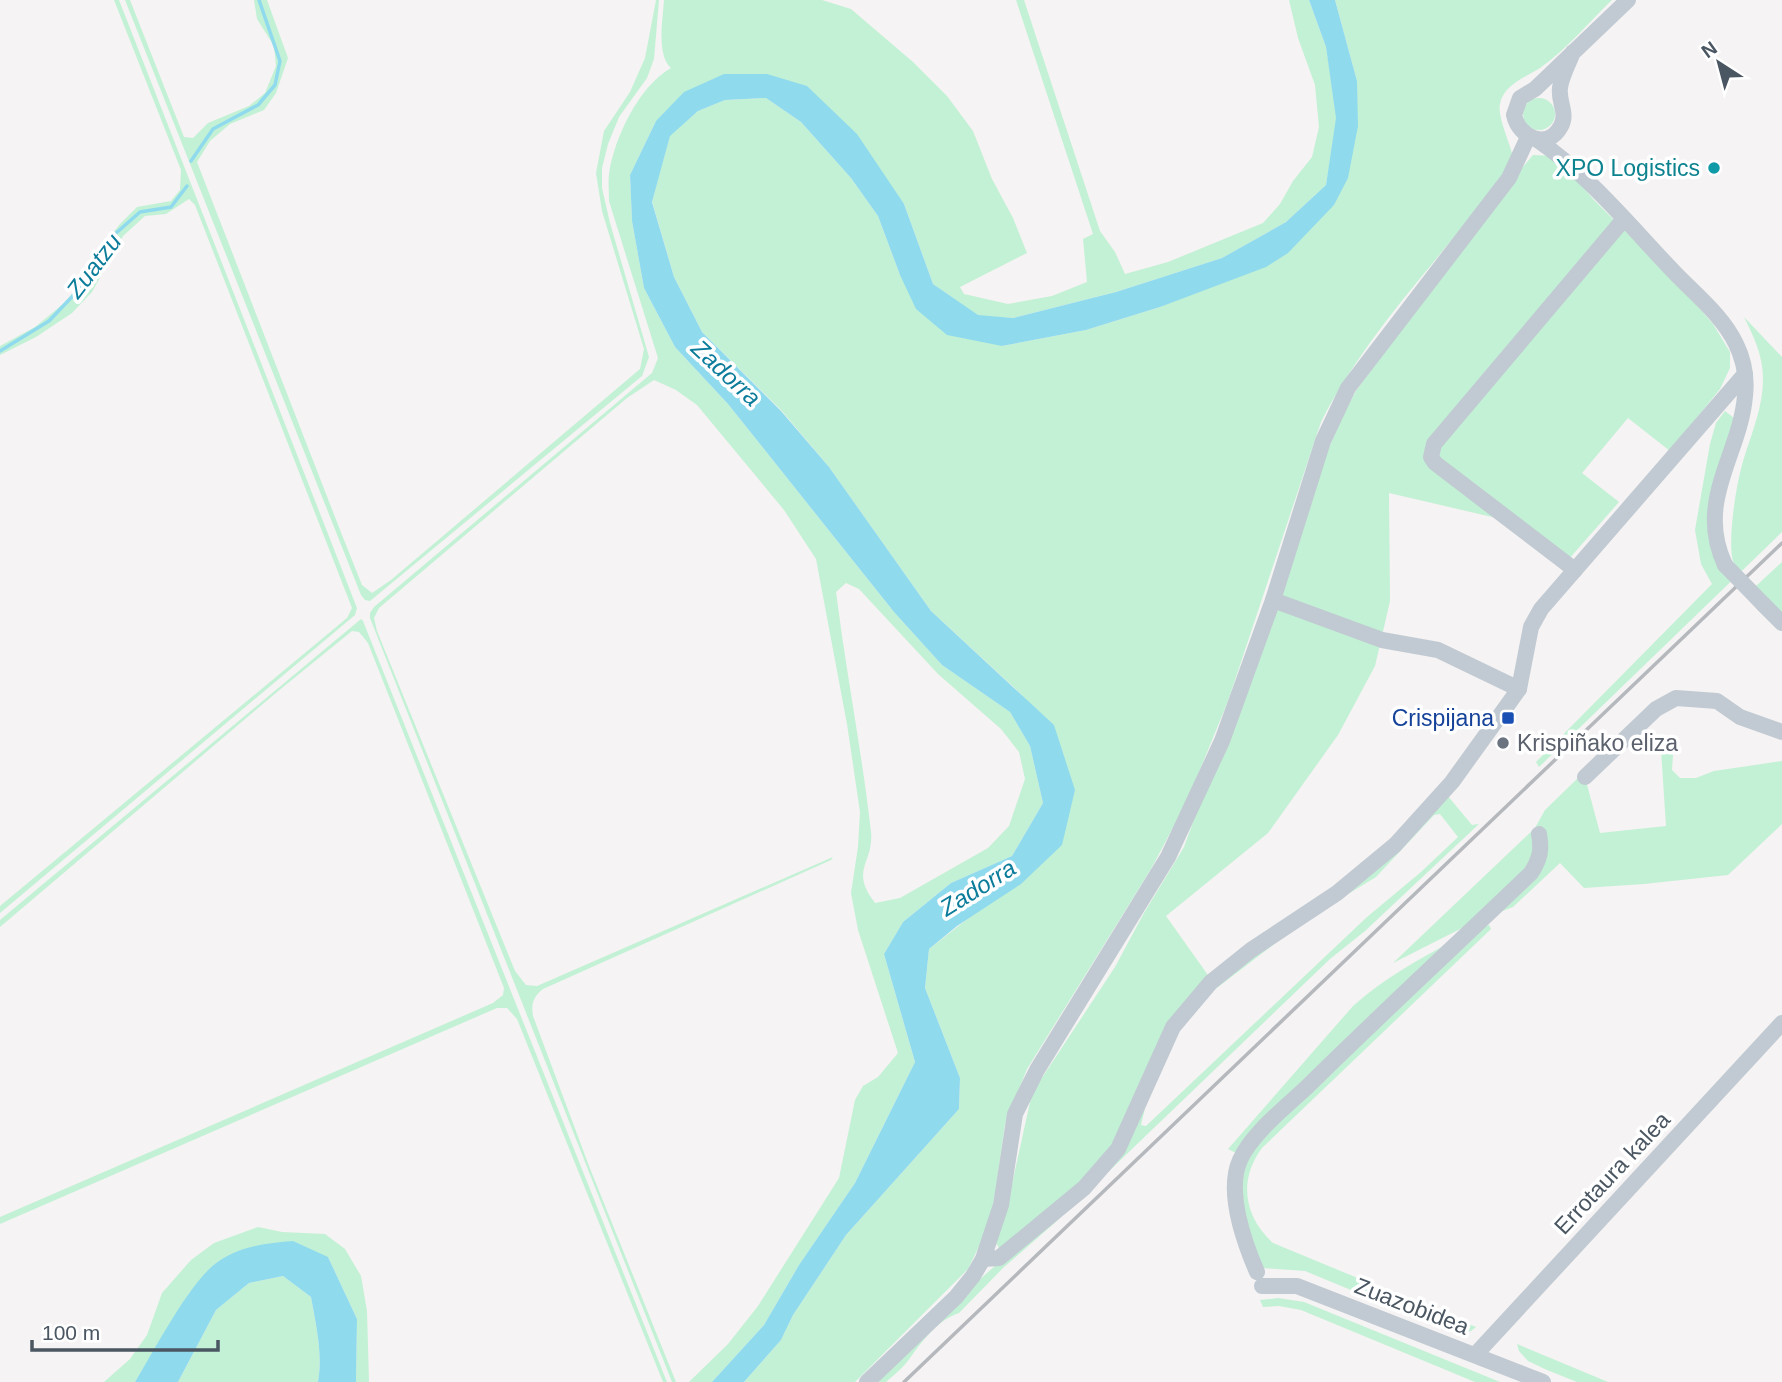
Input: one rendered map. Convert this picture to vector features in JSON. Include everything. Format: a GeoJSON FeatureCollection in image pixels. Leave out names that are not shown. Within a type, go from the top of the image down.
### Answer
{"type":"FeatureCollection","features":[{"type":"Feature","properties":{"kind":"street"},"geometry":{"type":"LineString","coordinates":[[1628,0],[1535,89],[1520,98],[1514,115],[1520,132],[1574,167],[1729,332],[1742,358],[1745,374],[1742,414],[1723,470],[1717,500],[1716,539],[1726,565],[1782,624]]}},
{"type":"Feature","properties":{"kind":"street"},"geometry":{"type":"LineString","coordinates":[[1573,52],[1560,88],[1564,118],[1563,138],[1574,167]]}},
{"type":"Feature","properties":{"kind":"street"},"geometry":{"type":"LineString","coordinates":[[1535,89],[1551,92],[1562,102]]}},
{"type":"Feature","properties":{"kind":"street"},"geometry":{"type":"LineString","coordinates":[[1532,138],[1551,136],[1562,126]]}},
{"type":"Feature","properties":{"kind":"street"},"geometry":{"type":"LineString","coordinates":[[867,1382],[956,1297],[983,1259],[1001,1205],[1015,1114],[1037,1070],[1168,857],[1222,741],[1273,600],[1323,441],[1348,388],[1509,178],[1532,138]]}},
{"type":"Feature","properties":{"kind":"street"},"geometry":{"type":"LineString","coordinates":[[1575,569],[1435,463],[1431,452],[1434,444],[1624,219]]}},
{"type":"Feature","properties":{"kind":"street"},"geometry":{"type":"LineString","coordinates":[[983,1259],[999,1258],[1084,1188],[1118,1149],[1173,1027],[1211,982],[1251,950],[1337,893],[1395,845],[1452,782],[1519,689],[1531,628],[1541,609],[1745,374]]}},
{"type":"Feature","properties":{"kind":"street"},"geometry":{"type":"LineString","coordinates":[[1273,600],[1381,640],[1438,650],[1519,689]]}},
{"type":"Feature","properties":{"kind":"street"},"geometry":{"type":"LineString","coordinates":[[1585,776],[1656,709],[1676,698],[1717,701],[1740,717],[1782,732]]}},
{"type":"Feature","properties":{"kind":"street","name":"Zuazobidea"},"geometry":{"type":"LineString","coordinates":[[1539,834],[1542,849],[1531,873],[1251,1142],[1240,1159],[1234,1177],[1234,1199],[1260,1279],[1297,1286],[1543,1382]]}},
{"type":"Feature","properties":{"kind":"street","name":"Errotaura kalea"},"geometry":{"type":"LineString","coordinates":[[1475,1354],[1782,1023]]}},
{"type":"Feature","properties":{"kind":"green space"},"geometry":{"type":"Polygon","coordinates":[[[114,0],[119,0],[357,608],[355,615],[0,913],[0,906],[347,618],[352,608],[195,205],[189,199],[166,214],[145,216],[123,236],[92,292],[72,313],[36,337],[0,355],[0,346],[35,327],[68,300],[90,262],[137,207],[171,201],[180,190],[181,170],[114,0]]]}},
{"type":"Feature","properties":{"kind":"green space"},"geometry":{"type":"Polygon","coordinates":[[[125,0],[130,0],[184,137],[193,138],[208,123],[249,106],[265,93],[276,66],[274,46],[257,19],[254,0],[267,0],[288,58],[276,93],[264,110],[230,124],[210,141],[197,162],[362,585],[372,593],[391,580],[640,369],[644,349],[602,211],[596,173],[604,131],[630,92],[645,58],[656,0],[659,0],[654,59],[647,78],[619,117],[602,168],[602,188],[610,223],[649,357],[642,376],[370,601],[361,595],[125,0]]]}},
{"type":"Feature","properties":{"kind":"green space"},"geometry":{"type":"Polygon","coordinates":[[[664,0],[822,0],[851,9],[913,62],[947,96],[973,131],[1027,253],[960,287],[964,294],[1008,304],[1052,296],[1087,282],[1083,239],[1093,234],[1016,0],[1024,0],[1100,231],[1115,252],[1125,274],[1168,262],[1263,223],[1280,204],[1293,181],[1312,157],[1319,127],[1315,85],[1298,38],[1289,0],[1309,0],[1326,47],[1337,118],[1326,185],[1286,222],[1222,258],[1116,292],[1013,318],[978,316],[933,284],[904,204],[767,74],[656,121],[630,175],[632,221],[644,288],[675,347],[728,404],[894,612],[942,665],[1010,712],[1030,746],[1043,803],[1012,856],[951,883],[903,922],[884,954],[915,1062],[855,1183],[799,1265],[764,1325],[712,1382],[689,1382],[728,1344],[758,1306],[839,1178],[855,1100],[863,1086],[878,1077],[898,1053],[858,930],[851,893],[860,812],[847,724],[816,559],[784,510],[697,405],[676,390],[654,380],[627,398],[379,608],[374,618],[515,971],[526,985],[537,986],[833,857],[543,989],[534,1001],[533,1016],[589,1166],[676,1382],[672,1382],[370,618],[374,607],[652,373],[658,358],[609,201],[609,174],[616,145],[630,114],[649,87],[671,68],[666,62],[662,45],[664,0]],[[846,583],[836,592],[871,832],[864,882],[875,903],[900,898],[988,848],[1009,826],[1025,779],[1019,752],[1001,729],[938,674],[859,589],[846,583]]]}},
{"type":"Feature","properties":{"kind":"green space"},"geometry":{"type":"Polygon","coordinates":[[[1335,0],[1612,0],[1559,53],[1516,82],[1502,97],[1502,122],[1513,157],[1485,199],[1372,340],[1321,422],[1228,701],[1188,799],[1151,869],[1027,1069],[1005,1124],[988,1228],[968,1269],[855,1382],[744,1382],[781,1340],[793,1315],[846,1235],[959,1109],[960,1078],[925,988],[929,949],[1062,845],[1022,695],[931,611],[829,467],[781,410],[702,332],[674,277],[652,201],[670,135],[698,111],[725,100],[766,98],[801,122],[851,178],[878,216],[900,275],[1002,346],[1086,330],[1160,307],[1334,205],[1357,81],[1335,0]]]}},
{"type":"Feature","properties":{"kind":"green space"},"geometry":{"type":"Polygon","coordinates":[[[1539,98],[1551,102],[1555,114],[1551,126],[1539,130],[1527,126],[1523,114],[1527,102],[1539,98]]]}},
{"type":"Feature","properties":{"kind":"green space"},"geometry":{"type":"Polygon","coordinates":[[[1533,155],[1556,156],[1594,200],[1681,287],[1713,324],[1730,352],[1730,368],[1720,389],[1670,451],[1628,418],[1582,473],[1619,502],[1568,560],[1505,520],[1389,493],[1390,601],[1375,666],[1338,735],[1268,833],[1166,916],[1210,978],[1103,1162],[1000,1250],[995,1241],[1007,1207],[1032,1093],[1115,967],[1184,847],[1341,419],[1356,391],[1507,186],[1533,155]]]}},
{"type":"Feature","properties":{"kind":"green space"},"geometry":{"type":"Polygon","coordinates":[[[1744,317],[1782,357],[1782,532],[1539,767],[1536,762],[1712,584],[1701,564],[1695,530],[1710,444],[1716,423],[1725,411],[1734,418],[1710,541],[1739,570],[1733,562],[1731,551],[1736,494],[1763,389],[1760,355],[1744,317]]]}},
{"type":"Feature","properties":{"kind":"green space"},"geometry":{"type":"Polygon","coordinates":[[[1782,562],[1782,616],[1755,587],[1782,562]]]}},
{"type":"Feature","properties":{"kind":"green space"},"geometry":{"type":"Polygon","coordinates":[[[361,619],[667,1382],[663,1382],[517,1019],[507,1008],[497,1008],[0,1224],[0,1217],[493,1003],[503,995],[504,988],[368,643],[359,632],[352,631],[0,927],[0,920],[361,619]]]}},
{"type":"Feature","properties":{"kind":"green space"},"geometry":{"type":"Polygon","coordinates":[[[1661,750],[1673,755],[1672,770],[1680,778],[1696,778],[1714,771],[1782,761],[1782,824],[1728,875],[1584,888],[1560,863],[1513,907],[1492,915],[1535,861],[1472,923],[1393,963],[1535,828],[1545,810],[1580,776],[1586,781],[1600,833],[1666,826],[1661,750]]]}},
{"type":"Feature","properties":{"kind":"green space"},"geometry":{"type":"Polygon","coordinates":[[[1447,795],[1472,825],[1479,824],[1365,931],[1330,959],[1058,1220],[1003,1268],[959,1313],[931,1332],[899,1371],[886,1382],[875,1382],[970,1288],[1108,1166],[1164,1050],[1195,1004],[1447,795]],[[1440,814],[1434,815],[1376,877],[1277,942],[1209,994],[1178,1030],[1146,1104],[1141,1125],[1146,1126],[1367,917],[1458,837],[1440,814]]]}},
{"type":"Feature","properties":{"kind":"green space"},"geometry":{"type":"Polygon","coordinates":[[[1489,925],[1491,929],[1262,1148],[1254,1160],[1247,1185],[1250,1210],[1263,1233],[1273,1243],[1476,1327],[1457,1334],[1305,1271],[1262,1268],[1237,1199],[1251,1146],[1474,931],[1489,925]]]}},
{"type":"Feature","properties":{"kind":"green space"},"geometry":{"type":"Polygon","coordinates":[[[1456,939],[1238,1154],[1228,1149],[1353,1006],[1390,978],[1456,939]]]}},
{"type":"Feature","properties":{"kind":"green space"},"geometry":{"type":"Polygon","coordinates":[[[258,1227],[282,1232],[325,1234],[345,1249],[361,1276],[367,1311],[369,1382],[356,1382],[357,1319],[328,1257],[190,1292],[135,1382],[104,1382],[130,1359],[147,1335],[162,1293],[191,1260],[214,1243],[258,1227]]]}},
{"type":"Feature","properties":{"kind":"green space"},"geometry":{"type":"Polygon","coordinates":[[[283,1276],[311,1297],[319,1350],[318,1382],[178,1382],[216,1310],[249,1283],[283,1276]]]}},
{"type":"Feature","properties":{"kind":"green space"},"geometry":{"type":"Polygon","coordinates":[[[1278,1298],[1304,1302],[1500,1382],[1475,1382],[1301,1310],[1279,1306],[1263,1307],[1260,1300],[1278,1298]]]}},
{"type":"Feature","properties":{"kind":"green space"},"geometry":{"type":"Polygon","coordinates":[[[1517,1344],[1608,1382],[1577,1382],[1547,1370],[1528,1361],[1519,1351],[1517,1344]]]}},
{"type":"Feature","properties":{"kind":"water","name":"Zadorra"},"geometry":{"type":"Polygon","coordinates":[[[1309,0],[1335,0],[1357,81],[1358,126],[1348,178],[1334,205],[1288,253],[1266,267],[1160,307],[1086,330],[1002,346],[947,335],[916,309],[878,216],[851,178],[801,122],[766,98],[725,100],[698,111],[670,136],[652,202],[674,277],[702,332],[781,411],[829,467],[931,611],[1054,725],[1075,790],[1062,845],[1021,884],[957,926],[929,949],[925,988],[960,1078],[959,1109],[846,1235],[793,1315],[781,1340],[744,1382],[712,1382],[764,1325],[799,1265],[855,1183],[915,1062],[884,954],[903,922],[951,883],[1012,856],[1043,803],[1030,746],[1010,712],[942,665],[894,612],[728,404],[675,347],[644,288],[632,221],[630,175],[656,121],[684,92],[724,74],[767,74],[807,86],[857,134],[904,204],[933,284],[978,315],[1013,318],[1116,292],[1222,258],[1286,222],[1326,185],[1336,118],[1326,47],[1309,0]]]}},
{"type":"Feature","properties":{"kind":"water"},"geometry":{"type":"Polygon","coordinates":[[[293,1241],[328,1257],[357,1319],[356,1382],[318,1382],[319,1350],[311,1297],[283,1276],[249,1283],[216,1310],[178,1382],[135,1382],[185,1299],[208,1270],[227,1256],[245,1249],[293,1241]]]}},
{"type":"Feature","properties":{"kind":"waterway","name":"Zuatzu"},"geometry":{"type":"LineString","coordinates":[[191,161],[213,129],[258,105],[275,85],[280,61],[259,0]]}},
{"type":"Feature","properties":{"kind":"waterway","name":"Zuatzu"},"geometry":{"type":"LineString","coordinates":[[0,351],[49,321],[86,282],[115,234],[140,212],[171,207],[187,186]]}},
{"type":"Feature","properties":{"kind":"railway"},"geometry":{"type":"LineString","coordinates":[[904,1382],[1782,543]]}},
{"type":"Feature","properties":{"kind":"place","name":"XPO Logistics"},"geometry":{"type":"Point","coordinates":[1714,168]}},
{"type":"Feature","properties":{"kind":"place","name":"Crispijana"},"geometry":{"type":"Point","coordinates":[1508,718]}},
{"type":"Feature","properties":{"kind":"place","name":"Krispiñako eliza"},"geometry":{"type":"Point","coordinates":[1503,743]}}]}
